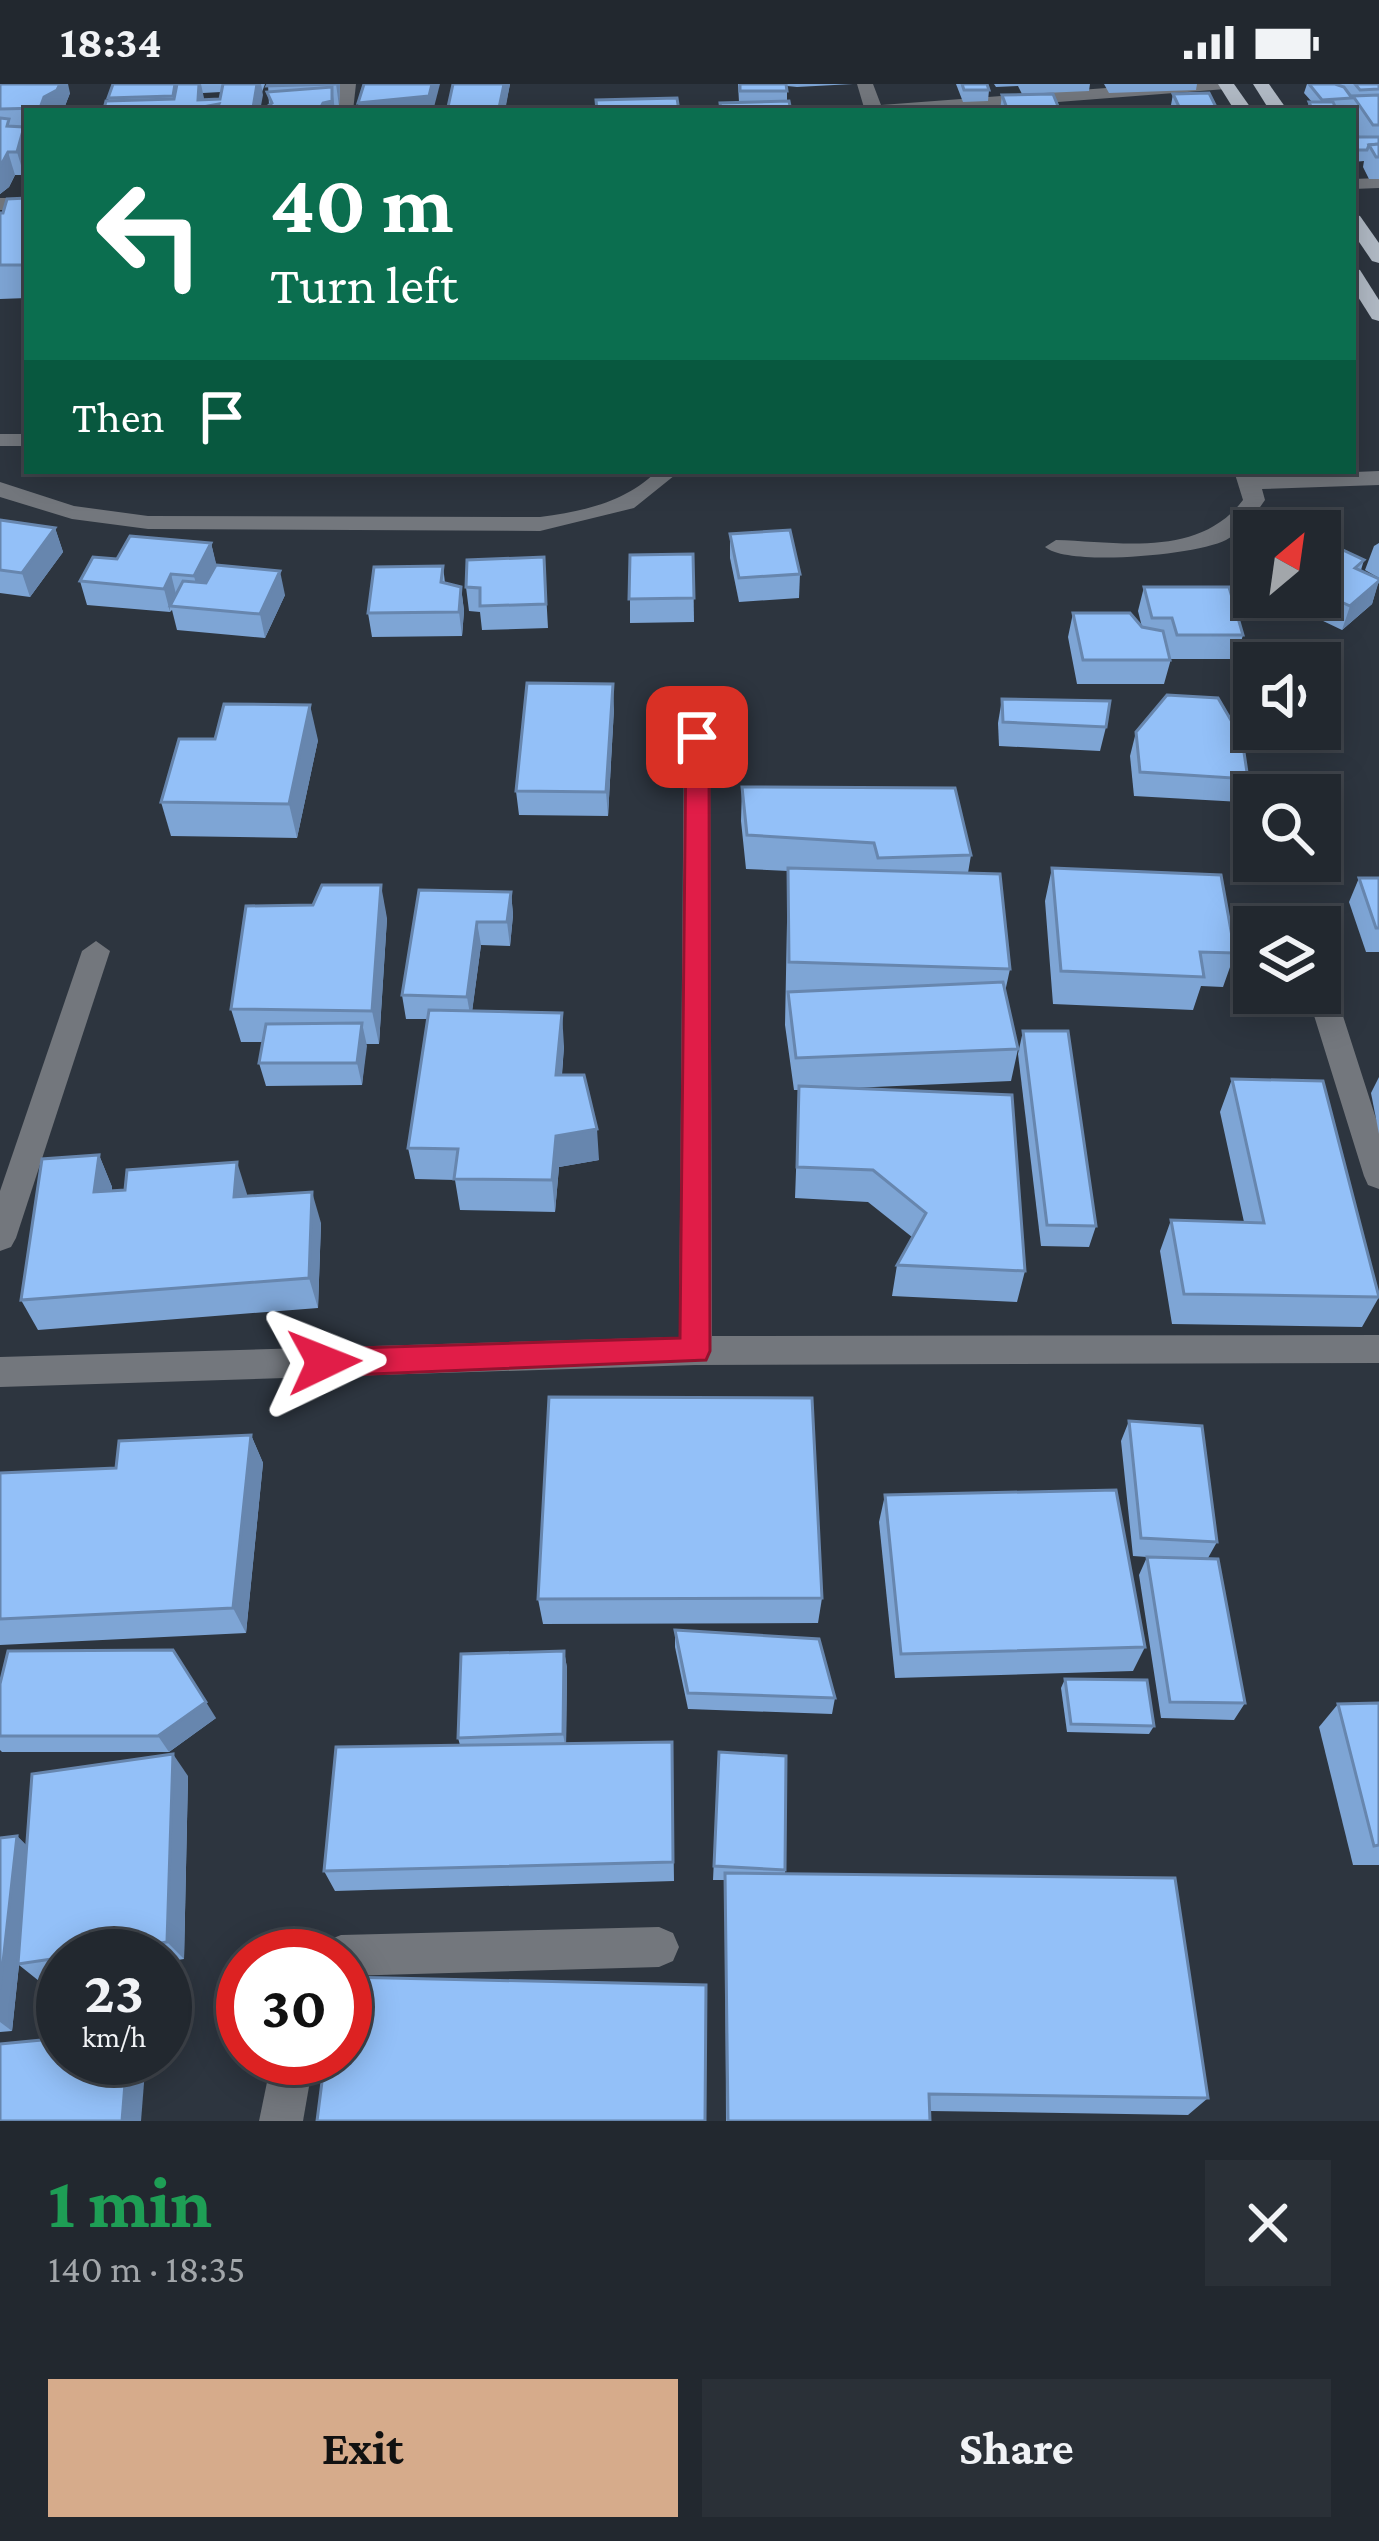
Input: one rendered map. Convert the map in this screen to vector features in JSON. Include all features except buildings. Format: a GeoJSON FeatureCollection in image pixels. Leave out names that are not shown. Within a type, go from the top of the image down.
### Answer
{"type":"FeatureCollection","features":[{"type":"Feature","properties":{"kind":"main road"},"geometry":{"type":"LineString","coordinates":[[1356,224],[1379,257]]}},
{"type":"Feature","properties":{"kind":"main road"},"geometry":{"type":"LineString","coordinates":[[1356,279],[1379,315]]}},
{"type":"Feature","properties":{"kind":"street"},"geometry":{"type":"LineString","coordinates":[[913,108],[1226,84]]}},
{"type":"Feature","properties":{"kind":"street"},"geometry":{"type":"LineString","coordinates":[[0,489],[28,502],[86,516],[178,525],[541,524],[590,517],[635,503],[666,474]]}},
{"type":"Feature","properties":{"kind":"street"},"geometry":{"type":"LineString","coordinates":[[1056,547],[1206,544],[1246,517],[1254,500],[1246,477],[1379,478]]}},
{"type":"Feature","properties":{"kind":"street"},"geometry":{"type":"LineString","coordinates":[[695,1351],[697,737]]}},
{"type":"Feature","properties":{"kind":"street"},"geometry":{"type":"LineString","coordinates":[[0,1238],[96,950]]}},
{"type":"Feature","properties":{"kind":"street"},"geometry":{"type":"LineString","coordinates":[[1328,1014],[1379,1176]]}},
{"type":"Feature","properties":{"kind":"street"},"geometry":{"type":"LineString","coordinates":[[0,1372],[695,1351],[1379,1349]]}},
{"type":"Feature","properties":{"kind":"street"},"geometry":{"type":"LineString","coordinates":[[372,1955],[659,1947]]}},
{"type":"Feature","properties":{"kind":"street"},"geometry":{"type":"LineString","coordinates":[[280,2121],[287,2085]]}},
{"type":"Feature","properties":{"kind":"route"},"geometry":{"type":"LineString","coordinates":[[324,1362],[695,1351],[697,737]]}}]}
